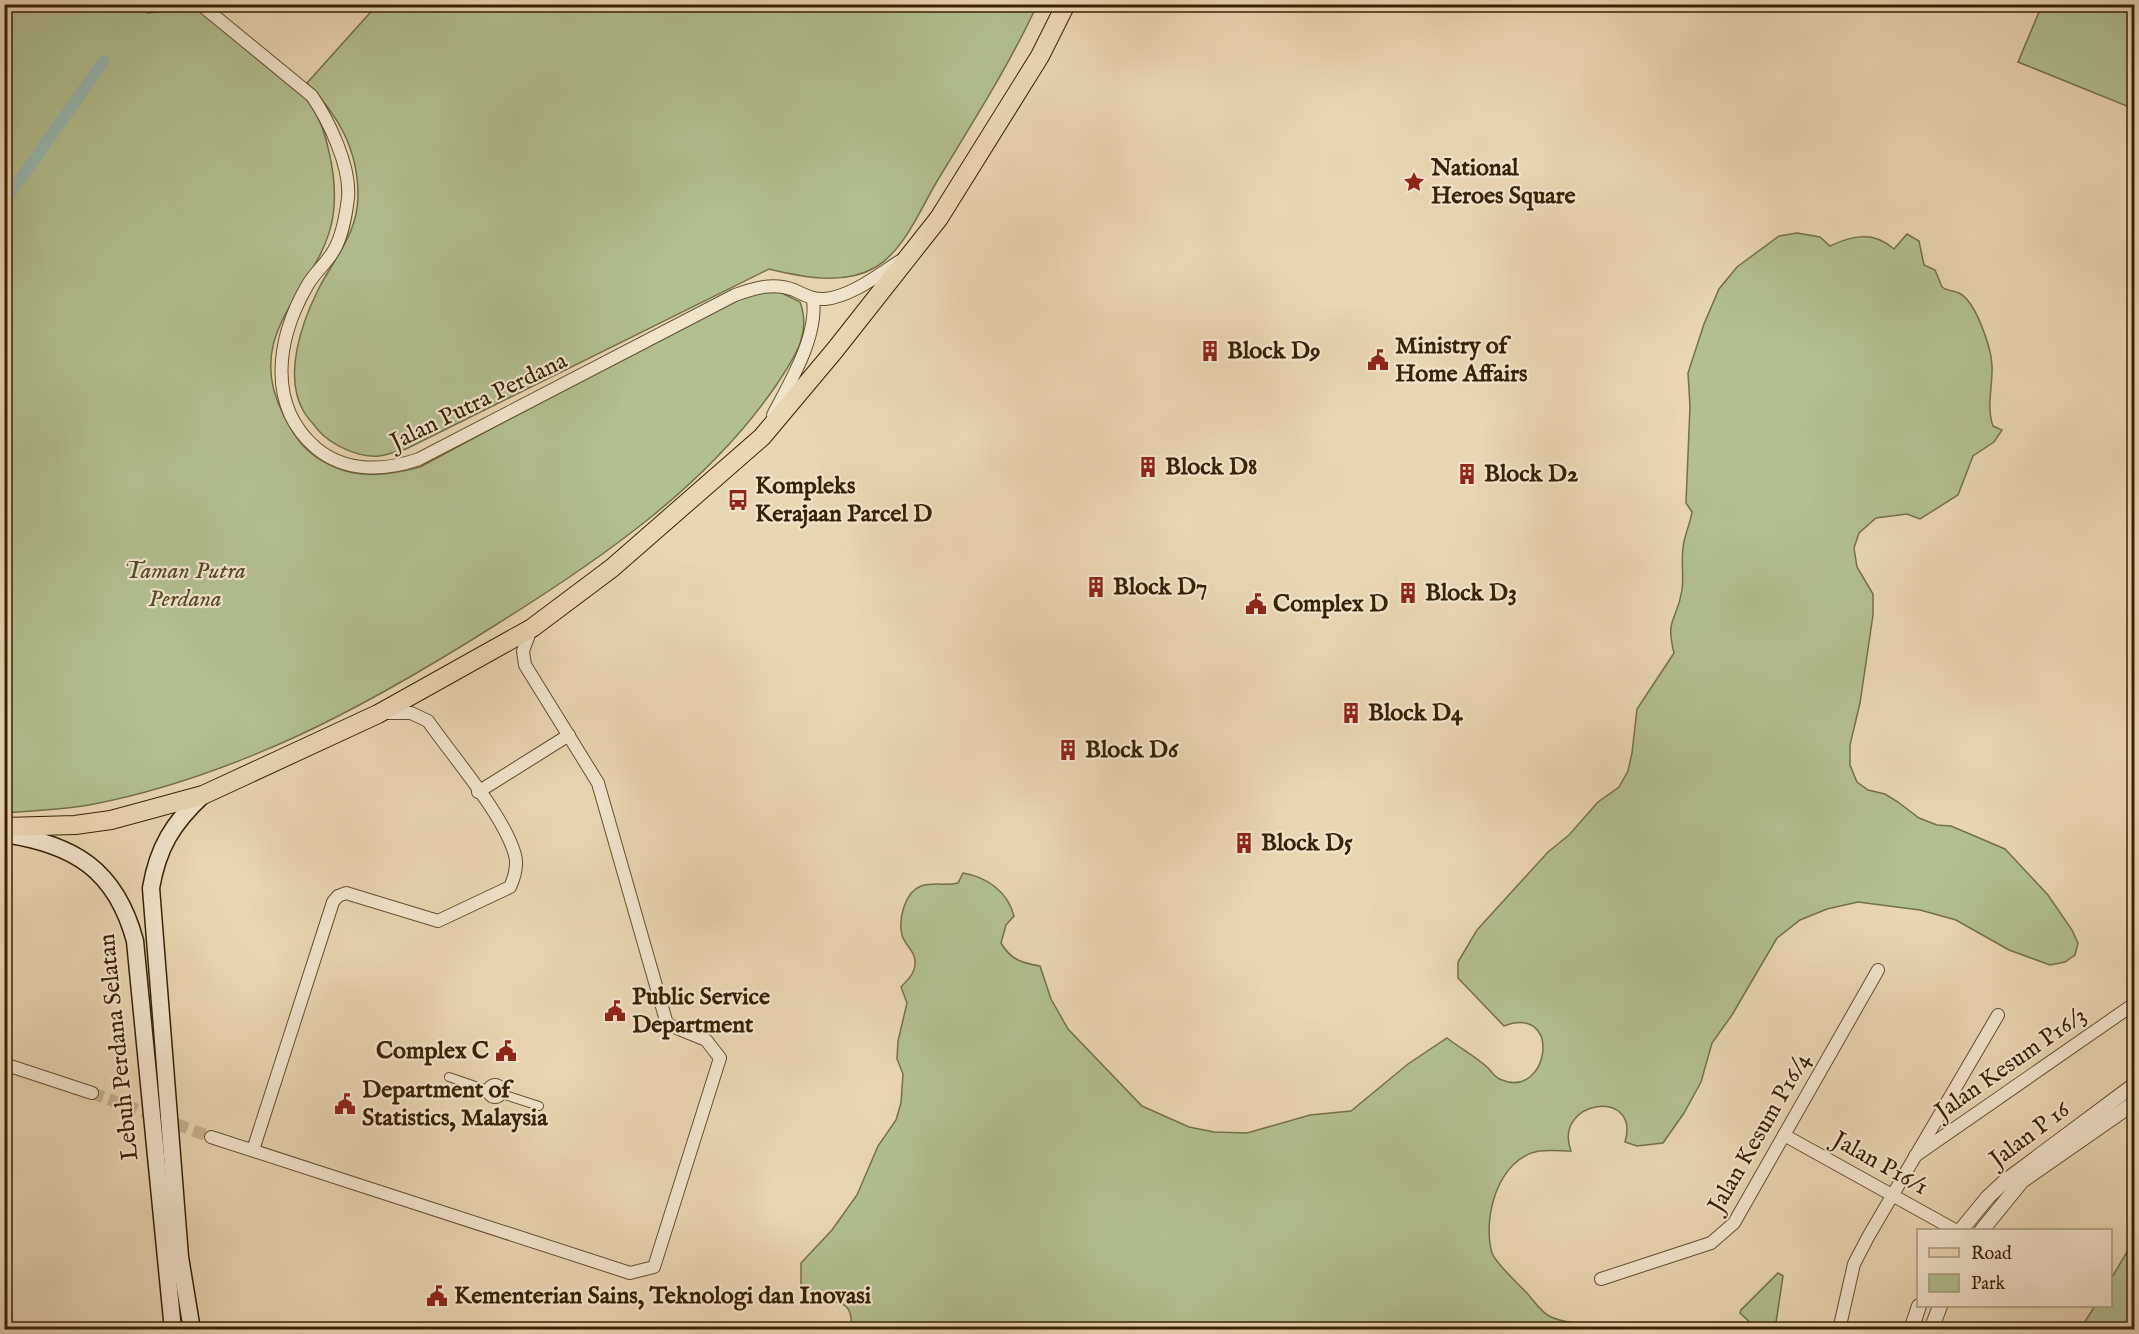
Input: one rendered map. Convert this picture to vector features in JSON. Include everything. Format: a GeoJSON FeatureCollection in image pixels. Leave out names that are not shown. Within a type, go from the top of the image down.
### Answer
{"type":"FeatureCollection","features":[{"type":"Feature","properties":{"kind":"main road"},"geometry":{"type":"LineString","coordinates":[[4,828],[75,825],[111,820],[203,795],[378,714],[532,628],[612,568],[762,437],[939,218],[1040,56],[1066,4]]}},
{"type":"Feature","properties":{"kind":"main road","name":"Lebuh Perdana Selatan"},"geometry":{"type":"LineString","coordinates":[[192,1329],[180,1257],[151,888],[159,850],[177,823],[203,795]]}},
{"type":"Feature","properties":{"kind":"main road","name":"Lebuh Perdana Selatan"},"geometry":{"type":"LineString","coordinates":[[4,834],[56,844],[81,858],[101,875],[129,916],[135,941],[173,1329]]}},
{"type":"Feature","properties":{"kind":"street","name":"Jalan Putra Perdana"},"geometry":{"type":"LineString","coordinates":[[200,4],[312,96],[325,115],[343,164],[348,195],[344,223],[335,249],[307,286],[283,342],[280,366],[282,391],[288,410],[310,443],[326,456],[345,464],[367,468],[394,468],[419,459],[735,295],[768,286],[791,289],[813,299]]}},
{"type":"Feature","properties":{"kind":"street"},"geometry":{"type":"LineString","coordinates":[[762,437],[803,352],[813,318],[813,299],[826,299],[840,294],[909,255]]}},
{"type":"Feature","properties":{"kind":"street"},"geometry":{"type":"LineString","coordinates":[[211,1137],[630,1273],[654,1267],[720,1058],[706,1040],[667,1024],[598,783],[525,665],[523,651],[532,628]]}},
{"type":"Feature","properties":{"kind":"street"},"geometry":{"type":"LineString","coordinates":[[253,1150],[333,902],[338,896],[346,893],[438,921],[510,887],[516,872],[515,855],[496,814],[428,721],[411,712],[378,714]]}},
{"type":"Feature","properties":{"kind":"street"},"geometry":{"type":"LineString","coordinates":[[478,792],[569,735]]}},
{"type":"Feature","properties":{"kind":"street","name":"Jalan Kesum P16/4"},"geometry":{"type":"LineString","coordinates":[[1601,1279],[1711,1243],[1734,1224],[1878,970]]}},
{"type":"Feature","properties":{"kind":"street","name":"Jalan Kesum P16/3"},"geometry":{"type":"LineString","coordinates":[[1911,1158],[2134,1004]]}},
{"type":"Feature","properties":{"kind":"street","name":"Jalan Kesum P16/3"},"geometry":{"type":"LineString","coordinates":[[1839,1329],[1854,1263],[1911,1158],[1998,1015]]}},
{"type":"Feature","properties":{"kind":"street"},"geometry":{"type":"LineString","coordinates":[[4,1064],[92,1093]]}},
{"type":"Feature","properties":{"kind":"street"},"geometry":{"type":"LineString","coordinates":[[449,1077],[487,1090],[492,1084],[497,1084],[501,1087],[502,1094],[538,1106]]}},
{"type":"Feature","properties":{"kind":"street","name":"Jalan P 16"},"geometry":{"type":"LineString","coordinates":[[1962,1229],[2004,1182],[2134,1085]]}},
{"type":"Feature","properties":{"kind":"street","name":"Jalan P 16"},"geometry":{"type":"LineString","coordinates":[[1983,1229],[2022,1181],[2134,1103]]}},
{"type":"Feature","properties":{"kind":"street","name":"Jalan P16/1"},"geometry":{"type":"LineString","coordinates":[[1784,1135],[1953,1229]]}},
{"type":"Feature","properties":{"kind":"street"},"geometry":{"type":"LineString","coordinates":[[1911,1329],[1918,1307]]}},
{"type":"Feature","properties":{"kind":"street"},"geometry":{"type":"LineString","coordinates":[[1931,1329],[1939,1307]]}},
{"type":"Feature","properties":{"kind":"green space","name":"Taman Putra Perdana"},"geometry":{"type":"Polygon","coordinates":[[[5,5],[136,5],[147,13],[193,9],[209,16],[301,93],[312,106],[322,128],[331,160],[334,192],[333,216],[326,242],[277,333],[271,357],[272,384],[283,414],[296,437],[310,453],[341,470],[379,474],[420,467],[737,297],[774,289],[800,302],[804,325],[795,355],[777,384],[749,421],[684,489],[611,548],[572,575],[420,671],[345,713],[293,738],[195,777],[94,804],[5,813],[5,5]]]}},
{"type":"Feature","properties":{"kind":"green space"},"geometry":{"type":"Polygon","coordinates":[[[377,5],[1037,5],[1002,73],[910,229],[895,250],[876,267],[864,273],[837,278],[809,277],[769,269],[406,449],[371,456],[354,453],[330,441],[318,430],[306,415],[298,398],[295,367],[306,318],[318,290],[350,234],[357,209],[358,195],[354,163],[344,134],[337,120],[307,83],[377,5]]]}},
{"type":"Feature","properties":{"kind":"green space"},"geometry":{"type":"Polygon","coordinates":[[[2042,5],[2134,5],[2134,109],[2018,62],[2042,5]]]}},
{"type":"Feature","properties":{"kind":"green space"},"geometry":{"type":"Polygon","coordinates":[[[1797,233],[1820,237],[1830,246],[1855,237],[1871,237],[1894,249],[1907,234],[1919,241],[1924,265],[1935,270],[1942,287],[1959,293],[1965,298],[1982,326],[1992,365],[1991,418],[1993,426],[2002,430],[1994,442],[1973,456],[1958,495],[1920,519],[1907,514],[1876,518],[1859,533],[1854,548],[1857,567],[1873,594],[1873,615],[1860,703],[1850,745],[1850,765],[1857,782],[1868,790],[1885,794],[1919,818],[1937,825],[1951,826],[2005,849],[2048,895],[2072,930],[2078,943],[2075,955],[2065,962],[2050,965],[2009,950],[1956,920],[1920,910],[1858,902],[1827,909],[1800,920],[1777,938],[1732,1015],[1712,1043],[1701,1082],[1684,1113],[1663,1143],[1637,1146],[1625,1142],[1626,1125],[1621,1113],[1610,1107],[1597,1107],[1584,1111],[1574,1120],[1569,1134],[1571,1151],[1539,1151],[1525,1156],[1513,1165],[1503,1177],[1496,1192],[1489,1223],[1489,1239],[1497,1262],[1540,1309],[1551,1317],[1574,1323],[1622,1324],[1645,1329],[851,1330],[849,1310],[844,1305],[808,1295],[801,1285],[801,1263],[832,1230],[857,1195],[878,1146],[896,1120],[901,1103],[903,1074],[897,1059],[898,1041],[907,1003],[901,987],[915,967],[914,956],[902,935],[901,921],[904,907],[915,889],[926,885],[958,883],[963,873],[988,882],[1007,900],[1014,916],[1006,925],[1001,943],[1018,960],[1040,966],[1051,999],[1068,1029],[1142,1106],[1189,1127],[1214,1132],[1247,1133],[1310,1115],[1351,1111],[1408,1064],[1447,1038],[1502,1080],[1518,1082],[1530,1076],[1539,1065],[1543,1052],[1542,1038],[1535,1028],[1523,1023],[1504,1026],[1458,978],[1458,962],[1477,930],[1548,852],[1569,835],[1598,802],[1619,787],[1628,771],[1637,709],[1674,653],[1671,626],[1682,590],[1682,558],[1692,512],[1686,503],[1690,406],[1688,373],[1704,324],[1719,289],[1737,267],[1779,236],[1797,233]]]}},
{"type":"Feature","properties":{"kind":"green space"},"geometry":{"type":"Polygon","coordinates":[[[2134,1240],[2134,1313],[2128,1329],[2092,1329],[2082,1326],[2094,1307],[2112,1307],[2112,1277],[2134,1240]]]}},
{"type":"Feature","properties":{"kind":"green space"},"geometry":{"type":"Polygon","coordinates":[[[1778,1273],[1783,1276],[1775,1329],[1757,1329],[1740,1313],[1741,1310],[1778,1273]]]}},
{"type":"Feature","properties":{"kind":"waterway"},"geometry":{"type":"LineString","coordinates":[[4,202],[104,61]]}},
{"type":"Feature","properties":{"kind":"tunnel"},"geometry":{"type":"LineString","coordinates":[[92,1093],[211,1137]]}},
{"type":"Feature","properties":{"kind":"place","name":"National Heroes Square"},"geometry":{"type":"Point","coordinates":[1414,182]}},
{"type":"Feature","properties":{"kind":"place","name":"Block D9"},"geometry":{"type":"Point","coordinates":[1210,351]}},
{"type":"Feature","properties":{"kind":"place","name":"Ministry of Home Affairs"},"geometry":{"type":"Point","coordinates":[1378,360]}},
{"type":"Feature","properties":{"kind":"place","name":"Block D8"},"geometry":{"type":"Point","coordinates":[1148,467]}},
{"type":"Feature","properties":{"kind":"place","name":"Block D2"},"geometry":{"type":"Point","coordinates":[1467,474]}},
{"type":"Feature","properties":{"kind":"place","name":"Kompleks Kerajaan Parcel D"},"geometry":{"type":"Point","coordinates":[738,500]}},
{"type":"Feature","properties":{"kind":"place","name":"Block D7"},"geometry":{"type":"Point","coordinates":[1096,587]}},
{"type":"Feature","properties":{"kind":"place","name":"Block D3"},"geometry":{"type":"Point","coordinates":[1408,593]}},
{"type":"Feature","properties":{"kind":"place","name":"Complex D"},"geometry":{"type":"Point","coordinates":[1256,604]}},
{"type":"Feature","properties":{"kind":"place","name":"Block D4"},"geometry":{"type":"Point","coordinates":[1351,713]}},
{"type":"Feature","properties":{"kind":"place","name":"Block D6"},"geometry":{"type":"Point","coordinates":[1068,750]}},
{"type":"Feature","properties":{"kind":"place","name":"Block D5"},"geometry":{"type":"Point","coordinates":[1244,843]}},
{"type":"Feature","properties":{"kind":"place","name":"Public Service Department"},"geometry":{"type":"Point","coordinates":[615,1011]}},
{"type":"Feature","properties":{"kind":"place","name":"Complex C"},"geometry":{"type":"Point","coordinates":[506,1051]}},
{"type":"Feature","properties":{"kind":"place","name":"Department of Statistics, Malaysia"},"geometry":{"type":"Point","coordinates":[345,1104]}},
{"type":"Feature","properties":{"kind":"place","name":"Kementerian Sains, Teknologi dan Inovasi"},"geometry":{"type":"Point","coordinates":[437,1296]}}]}
